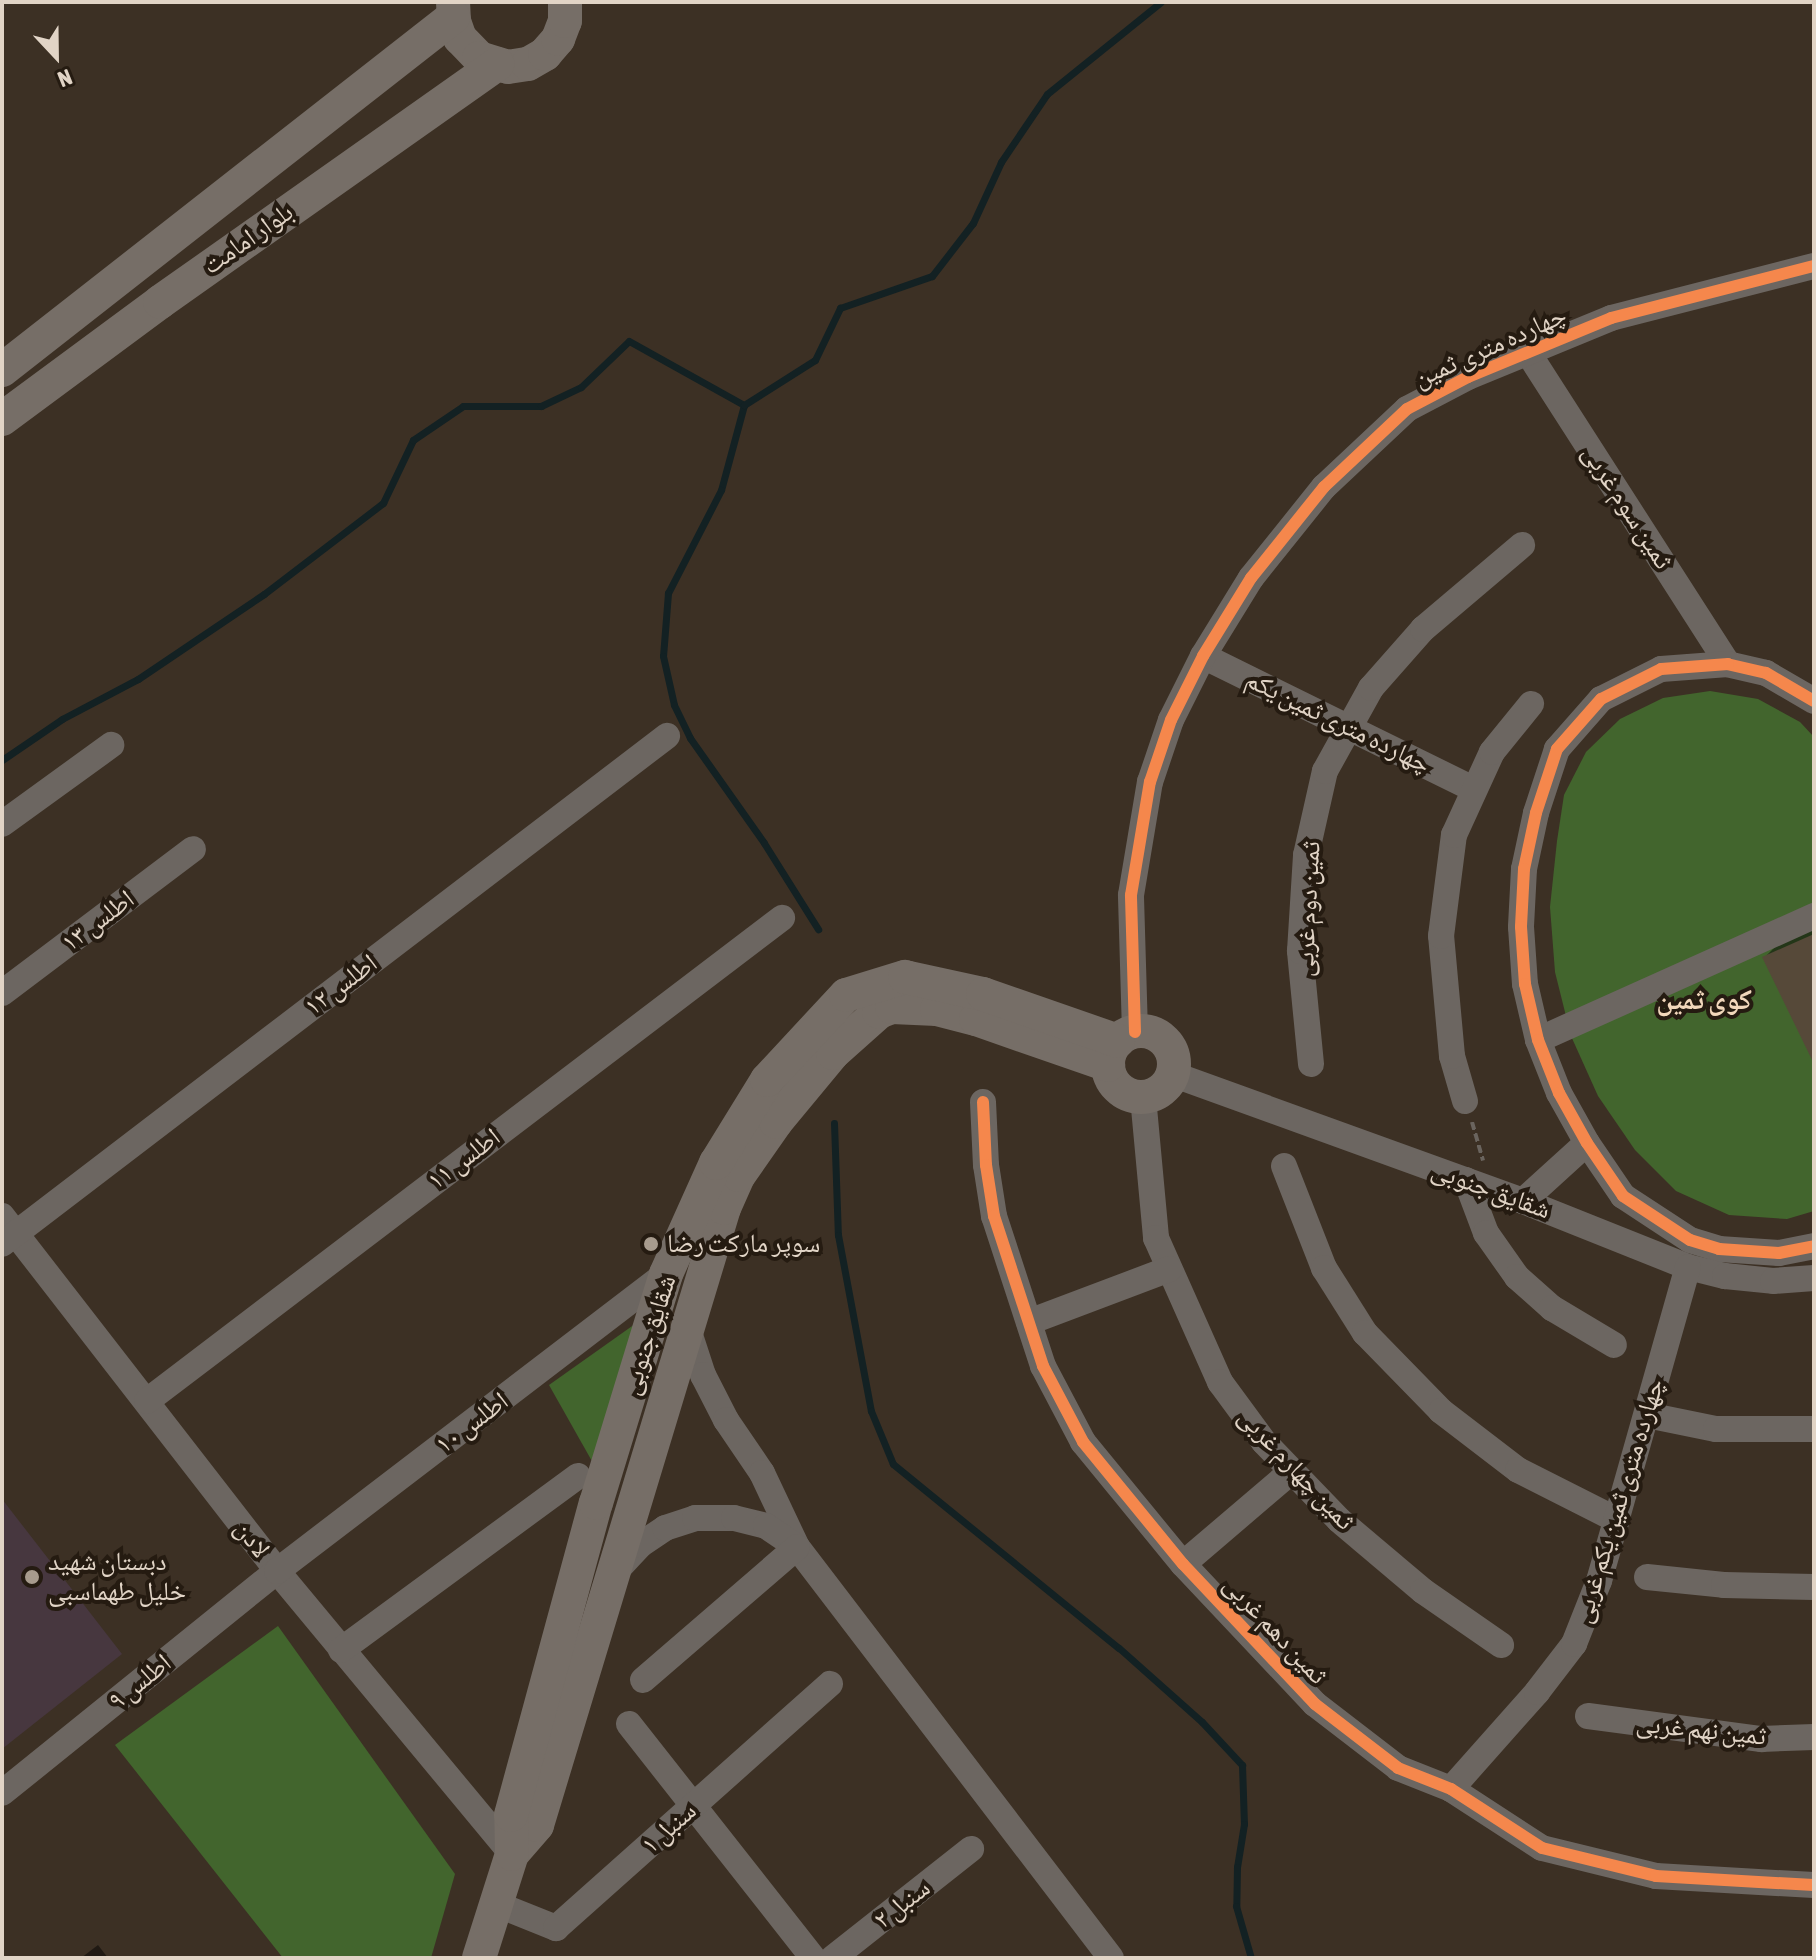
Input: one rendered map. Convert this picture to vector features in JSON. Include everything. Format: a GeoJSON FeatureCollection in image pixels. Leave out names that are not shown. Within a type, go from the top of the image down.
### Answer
{"type":"FeatureCollection","features":[{"type":"Feature","properties":{"kind":"main road"},"geometry":{"type":"LineString","coordinates":[[453,9],[460,38],[479,58],[508,67],[528,64],[545,54],[558,39],[574,8]]}},
{"type":"Feature","properties":{"kind":"main road","name":"بلوار امامت"},"geometry":{"type":"LineString","coordinates":[[2,370],[453,9]]}},
{"type":"Feature","properties":{"kind":"main road","name":"بلوار امامت"},"geometry":{"type":"LineString","coordinates":[[2,419],[160,302],[497,64]]}},
{"type":"Feature","properties":{"kind":"main road","name":"شقایق جنوبی"},"geometry":{"type":"LineString","coordinates":[[479,1958],[512,1854],[511,1815],[596,1503],[666,1274],[716,1163],[767,1080],[846,995],[905,977],[983,994],[1121,1046]]}},
{"type":"Feature","properties":{"kind":"main road","name":"شقایق جنوبی"},"geometry":{"type":"LineString","coordinates":[[512,1854],[537,1825],[724,1208],[739,1175],[776,1122],[833,1053],[879,1012],[892,1007],[937,1009],[1121,1046]]}},
{"type":"Feature","properties":{"kind":"main road"},"geometry":{"type":"LineString","coordinates":[[1152,1033],[1165,1041],[1173,1055],[1172,1074],[1161,1090],[1143,1097],[1130,1095],[1119,1088],[1121,1046],[1152,1033]]}},
{"type":"Feature","properties":{"kind":"street","name":"چهارده متری ثمین"},"geometry":{"type":"LineString","coordinates":[[1121,1046],[1138,837],[1150,782],[1171,720],[1203,656],[1251,578],[1324,487],[1407,409],[1468,377],[1611,318],[1814,266]]}},
{"type":"Feature","properties":{"kind":"street","name":"ثمین سوم غربی"},"geometry":{"type":"LineString","coordinates":[[1527,351],[1728,664]]}},
{"type":"Feature","properties":{"kind":"street","name":"ثمین دوم غربی"},"geometry":{"type":"LineString","coordinates":[[1311,1064],[1300,951],[1306,855],[1325,771],[1371,688],[1423,629],[1522,545]]}},
{"type":"Feature","properties":{"kind":"street","name":"چهارده متری ثمین یکم"},"geometry":{"type":"LineString","coordinates":[[1203,656],[1473,789]]}},
{"type":"Feature","properties":{"kind":"street"},"geometry":{"type":"LineString","coordinates":[[1814,701],[1766,673],[1728,664],[1661,669],[1601,699],[1557,749],[1536,813],[1524,869],[1521,927],[1525,984],[1538,1040],[1559,1093],[1587,1143],[1623,1196],[1690,1240],[1749,1253],[1779,1253],[1814,1246]]}},
{"type":"Feature","properties":{"kind":"street"},"geometry":{"type":"LineString","coordinates":[[1465,1101],[1452,1056],[1441,936],[1454,835],[1492,752],[1531,704]]}},
{"type":"Feature","properties":{"kind":"street","name":"اطلس ۱۲"},"geometry":{"type":"LineString","coordinates":[[6,1231],[667,736]]}},
{"type":"Feature","properties":{"kind":"street"},"geometry":{"type":"LineString","coordinates":[[2,824],[111,745]]}},
{"type":"Feature","properties":{"kind":"street","name":"اطلس ۱۳"},"geometry":{"type":"LineString","coordinates":[[2,993],[193,849]]}},
{"type":"Feature","properties":{"kind":"street"},"geometry":{"type":"LineString","coordinates":[[1538,1040],[1814,916]]}},
{"type":"Feature","properties":{"kind":"street","name":"اطلس ۱۱"},"geometry":{"type":"LineString","coordinates":[[147,1401],[782,918]]}},
{"type":"Feature","properties":{"kind":"street","name":"شقایق جنوبی"},"geometry":{"type":"LineString","coordinates":[[1172,1074],[1523,1201],[1688,1267],[1725,1276],[1773,1281],[1814,1278]]}},
{"type":"Feature","properties":{"kind":"street","name":"ثمین چهارم غربی"},"geometry":{"type":"LineString","coordinates":[[1143,1097],[1156,1238],[1220,1382],[1264,1442],[1339,1520],[1423,1591],[1501,1645]]}},
{"type":"Feature","properties":{"kind":"street","name":"ثمین دهم غربی"},"geometry":{"type":"LineString","coordinates":[[983,1102],[986,1165],[994,1216],[1043,1366],[1083,1442],[1183,1564],[1315,1704],[1398,1768],[1451,1789],[1542,1848],[1656,1876],[1814,1885]]}},
{"type":"Feature","properties":{"kind":"street"},"geometry":{"type":"LineString","coordinates":[[1523,1201],[1587,1143]]}},
{"type":"Feature","properties":{"kind":"street"},"geometry":{"type":"LineString","coordinates":[[1284,1166],[1324,1268],[1365,1333],[1441,1411],[1518,1470],[1617,1520]]}},
{"type":"Feature","properties":{"kind":"street"},"geometry":{"type":"LineString","coordinates":[[1466,1180],[1486,1233],[1517,1277],[1552,1308],[1614,1345]]}},
{"type":"Feature","properties":{"kind":"street","name":"لادن"},"geometry":{"type":"LineString","coordinates":[[6,1231],[147,1401],[341,1650],[512,1854]]}},
{"type":"Feature","properties":{"kind":"street","name":"چهارده متری ثمین یکم غربی"},"geometry":{"type":"LineString","coordinates":[[1451,1789],[1537,1692],[1574,1644],[1599,1581],[1688,1267]]}},
{"type":"Feature","properties":{"kind":"street"},"geometry":{"type":"LineString","coordinates":[[1029,1322],[1169,1269]]}},
{"type":"Feature","properties":{"kind":"street","name":"اطلس ۱۰"},"geometry":{"type":"LineString","coordinates":[[277,1571],[666,1274]]}},
{"type":"Feature","properties":{"kind":"street"},"geometry":{"type":"LineString","coordinates":[[687,1326],[703,1375],[726,1420],[762,1473],[797,1547],[1111,1958]]}},
{"type":"Feature","properties":{"kind":"street"},"geometry":{"type":"LineString","coordinates":[[1647,1415],[1716,1429],[1814,1429]]}},
{"type":"Feature","properties":{"kind":"street"},"geometry":{"type":"LineString","coordinates":[[1183,1564],[1292,1471]]}},
{"type":"Feature","properties":{"kind":"street"},"geometry":{"type":"LineString","coordinates":[[341,1650],[578,1476]]}},
{"type":"Feature","properties":{"kind":"street"},"geometry":{"type":"LineString","coordinates":[[616,1571],[640,1545],[665,1528],[695,1518],[734,1518],[766,1526],[797,1547]]}},
{"type":"Feature","properties":{"kind":"street"},"geometry":{"type":"LineString","coordinates":[[643,1680],[797,1547]]}},
{"type":"Feature","properties":{"kind":"street","name":"اطلس ۹"},"geometry":{"type":"LineString","coordinates":[[2,1793],[277,1571]]}},
{"type":"Feature","properties":{"kind":"street"},"geometry":{"type":"LineString","coordinates":[[1647,1577],[1724,1585],[1814,1587]]}},
{"type":"Feature","properties":{"kind":"street","name":"سنبل ۱"},"geometry":{"type":"LineString","coordinates":[[496,1904],[556,1928],[830,1684]]}},
{"type":"Feature","properties":{"kind":"street","name":"ثمین نهم غربی"},"geometry":{"type":"LineString","coordinates":[[1588,1716],[1761,1739],[1814,1737]]}},
{"type":"Feature","properties":{"kind":"street"},"geometry":{"type":"LineString","coordinates":[[629,1724],[813,1958]]}},
{"type":"Feature","properties":{"kind":"street","name":"سنبل ۲"},"geometry":{"type":"LineString","coordinates":[[833,1958],[971,1849]]}},
{"type":"Feature","properties":{"kind":"path"},"geometry":{"type":"LineString","coordinates":[[1465,1101],[1493,1190]]}},
{"type":"Feature","properties":{"kind":"shaded area","name":"دبستان شهید خلیل طهماسبی"},"geometry":{"type":"Polygon","coordinates":[[[2,1499],[122,1654],[2,1749],[2,1499]]]}},
{"type":"Feature","properties":{"kind":"green space"},"geometry":{"type":"Polygon","coordinates":[[[1710,691],[1758,699],[1800,722],[1814,737],[1814,1211],[1787,1219],[1729,1215],[1676,1191],[1635,1150],[1598,1096],[1571,1036],[1555,972],[1550,907],[1557,841],[1564,795],[1586,752],[1620,719],[1663,698],[1710,691]]]}},
{"type":"Feature","properties":{"kind":"green space"},"geometry":{"type":"Polygon","coordinates":[[[635,1324],[593,1463],[549,1385],[635,1324]]]}},
{"type":"Feature","properties":{"kind":"green space"},"geometry":{"type":"Polygon","coordinates":[[[278,1626],[455,1874],[431,1958],[283,1958],[115,1745],[278,1626]]]}},
{"type":"Feature","properties":{"kind":"building"},"geometry":{"type":"Polygon","coordinates":[[[1814,934],[1814,1064],[1762,957],[1814,934]]]}},
{"type":"Feature","properties":{"kind":"waterway"},"geometry":{"type":"LineString","coordinates":[[2,760],[62,719],[138,679],[264,594],[383,503],[413,440],[463,406],[541,406],[581,387],[629,341],[744,405],[815,360],[840,308],[932,276],[973,223],[1001,162],[1047,94],[1161,2]]}},
{"type":"Feature","properties":{"kind":"waterway"},"geometry":{"type":"LineString","coordinates":[[744,405],[721,490],[668,593],[663,656],[674,705],[690,738],[764,843],[818,929]]}},
{"type":"Feature","properties":{"kind":"waterway"},"geometry":{"type":"LineString","coordinates":[[834,1123],[838,1235],[871,1411],[893,1464],[1119,1648],[1202,1722],[1242,1765],[1244,1824],[1237,1867],[1236,1906],[1251,1958]]}},
{"type":"Feature","properties":{"kind":"cycle path"},"geometry":{"type":"LineString","coordinates":[[1135,1032],[1131,895],[1150,782],[1171,720],[1203,656],[1251,578],[1324,487],[1407,409],[1468,377],[1611,318],[1814,266]]}},
{"type":"Feature","properties":{"kind":"cycle path"},"geometry":{"type":"LineString","coordinates":[[1814,701],[1766,673],[1728,664],[1661,669],[1601,699],[1557,749],[1536,813],[1524,869],[1521,927],[1525,984],[1538,1040],[1559,1093],[1587,1143],[1623,1196],[1690,1240],[1719,1249],[1779,1253],[1814,1246]]}},
{"type":"Feature","properties":{"kind":"cycle path"},"geometry":{"type":"LineString","coordinates":[[983,1102],[986,1165],[994,1216],[1043,1366],[1083,1442],[1183,1564],[1315,1704],[1398,1768],[1451,1789],[1542,1848],[1656,1876],[1814,1885]]}},
{"type":"Feature","properties":{"kind":"place","name":"سوپر مارکت رضا"},"geometry":{"type":"Point","coordinates":[651,1244]}},
{"type":"Feature","properties":{"kind":"place","name":"دبستان شهید خلیل طهماسبی"},"geometry":{"type":"Point","coordinates":[32,1577]}},
{"type":"Feature","properties":{"kind":"district","name":"کوی ثمین"},"geometry":{"type":"Point","coordinates":[1704,999]}}]}
